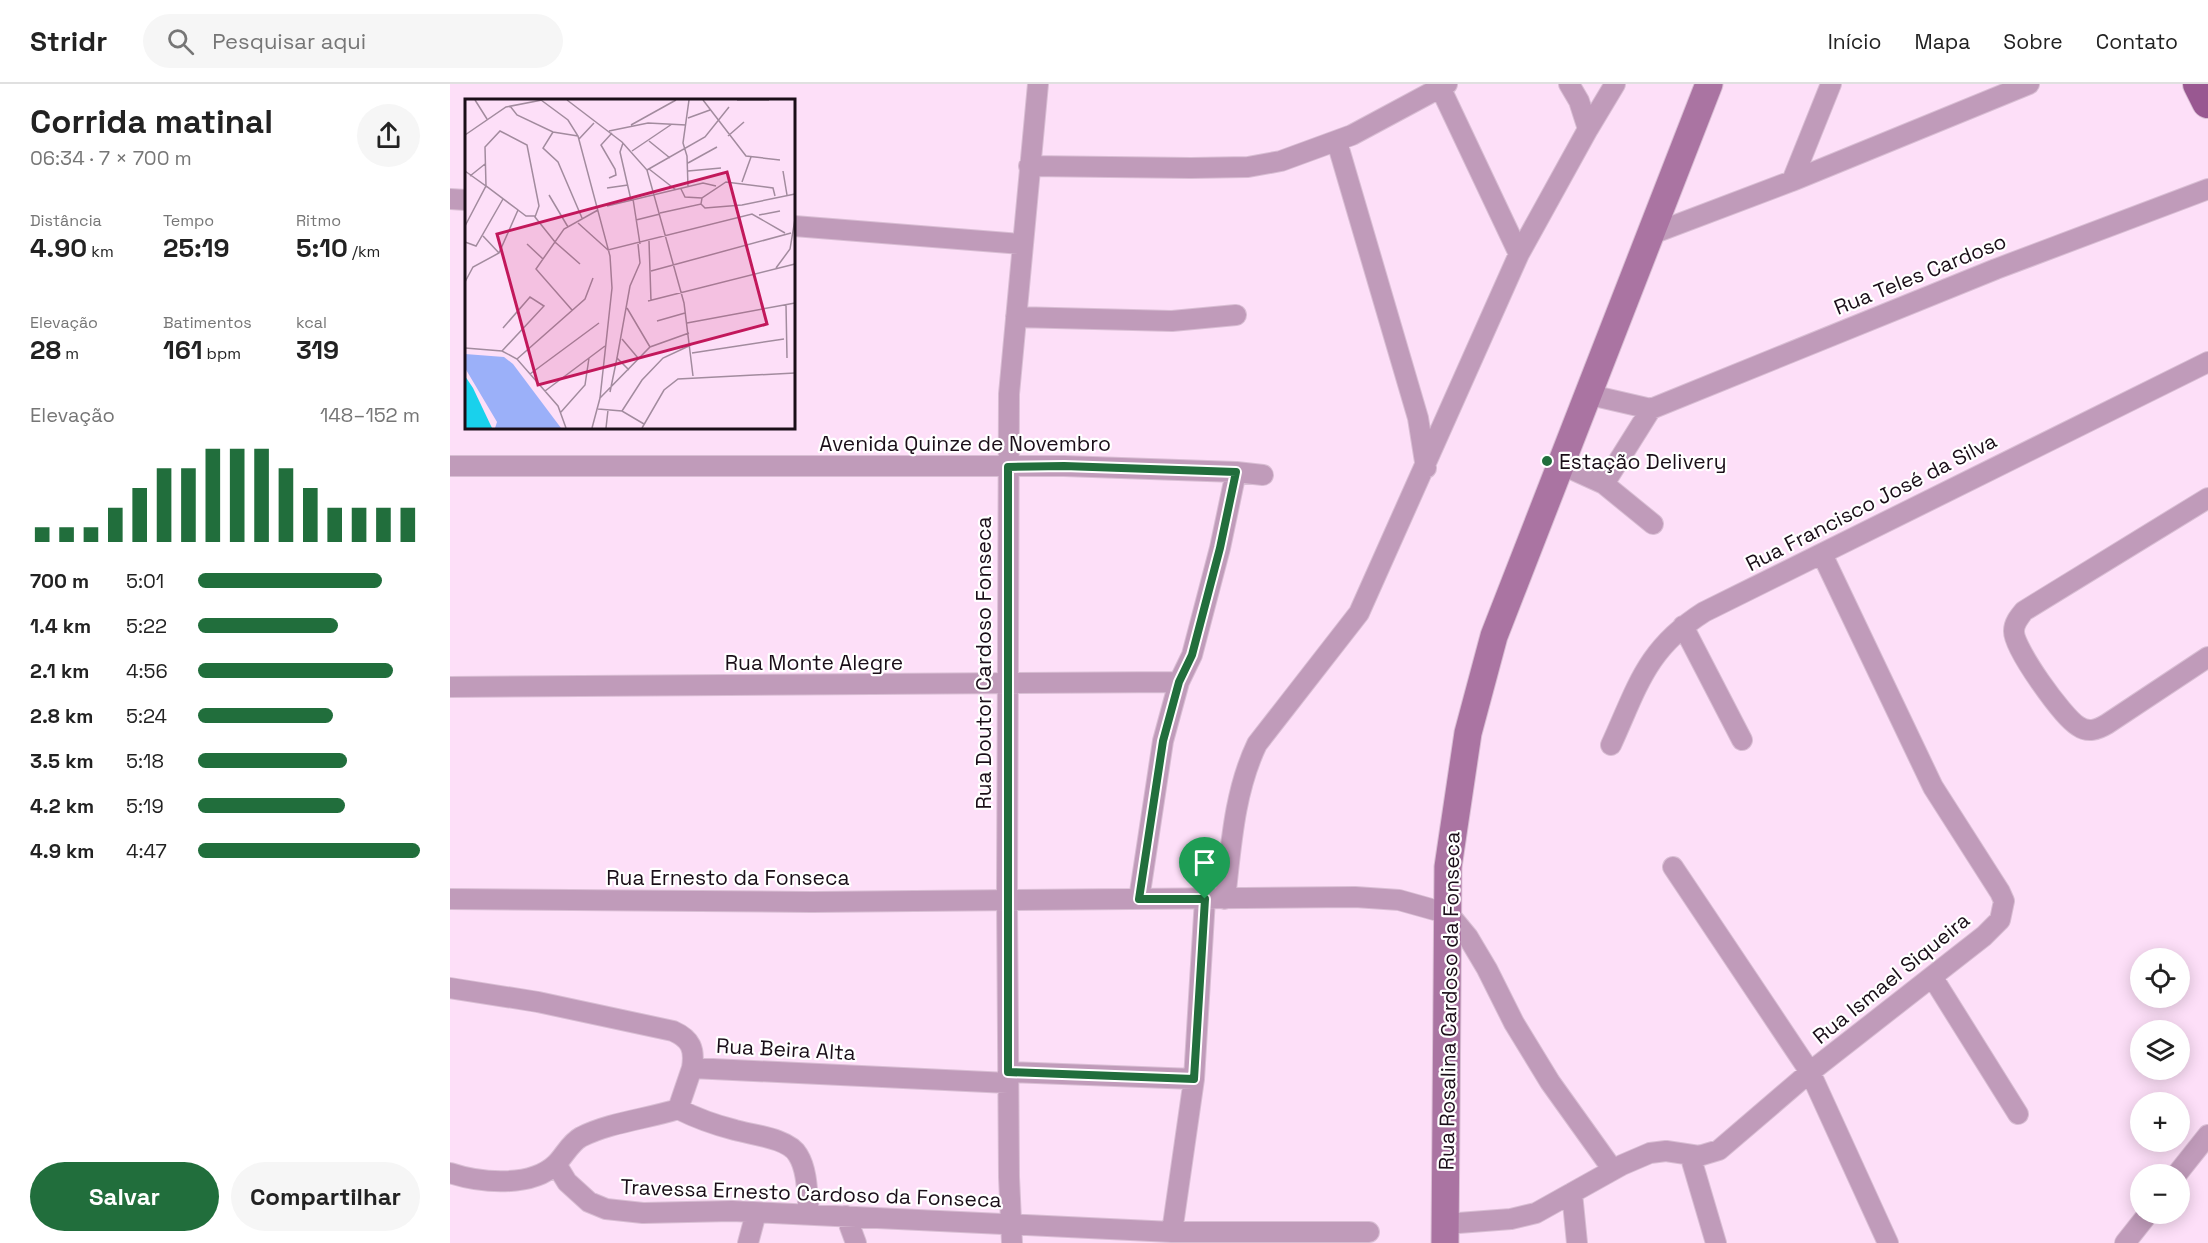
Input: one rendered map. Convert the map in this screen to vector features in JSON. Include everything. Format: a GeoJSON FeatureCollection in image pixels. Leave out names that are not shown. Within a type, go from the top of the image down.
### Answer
{"type":"FeatureCollection","features":[{"type":"Feature","properties":{"kind":"main road"},"geometry":{"type":"LineString","coordinates":[[2199,84],[2208,102]]}},
{"type":"Feature","properties":{"kind":"street","name":"Rua Doutor Cardoso Fonseca"},"geometry":{"type":"LineString","coordinates":[[1012,1234],[1006,898],[1009,394],[1038,84]]}},
{"type":"Feature","properties":{"kind":"street"},"geometry":{"type":"LineString","coordinates":[[1569,84],[1579,101],[1588,129]]}},
{"type":"Feature","properties":{"kind":"street"},"geometry":{"type":"LineString","coordinates":[[1184,1236],[1194,1079],[1215,899],[1247,765],[1257,744],[1359,613],[1426,468],[1519,254],[1615,84]]}},
{"type":"Feature","properties":{"kind":"street","name":"Rua Rosalina Cardoso da Fonseca"},"geometry":{"type":"LineString","coordinates":[[1445,1234],[1448,867],[1468,733],[1494,636],[1586,394],[1652,234],[1709,84]]}},
{"type":"Feature","properties":{"kind":"street"},"geometry":{"type":"LineString","coordinates":[[1792,182],[1831,84]]}},
{"type":"Feature","properties":{"kind":"street"},"geometry":{"type":"LineString","coordinates":[[1652,234],[1792,182],[2029,84]]}},
{"type":"Feature","properties":{"kind":"street"},"geometry":{"type":"LineString","coordinates":[[1029,166],[1248,166],[1281,161],[1337,142],[1444,86],[1519,254]]}},
{"type":"Feature","properties":{"kind":"street"},"geometry":{"type":"LineString","coordinates":[[1337,142],[1418,418],[1426,468]]}},
{"type":"Feature","properties":{"kind":"street","name":"Rua Teles Cardoso"},"geometry":{"type":"LineString","coordinates":[[1651,409],[1996,268],[2208,189]]}},
{"type":"Feature","properties":{"kind":"street"},"geometry":{"type":"LineString","coordinates":[[450,199],[465,200]]}},
{"type":"Feature","properties":{"kind":"street"},"geometry":{"type":"LineString","coordinates":[[795,226],[1022,244]]}},
{"type":"Feature","properties":{"kind":"street"},"geometry":{"type":"LineString","coordinates":[[1016,317],[1172,321],[1236,315]]}},
{"type":"Feature","properties":{"kind":"street","name":"Rua Francisco José da Silva"},"geometry":{"type":"LineString","coordinates":[[1611,745],[1642,677],[1658,650],[1683,626],[1704,612],[2208,362]]}},
{"type":"Feature","properties":{"kind":"street"},"geometry":{"type":"LineString","coordinates":[[1586,394],[1651,409],[1604,484]]}},
{"type":"Feature","properties":{"kind":"street"},"geometry":{"type":"LineString","coordinates":[[1560,464],[1604,484],[1653,524]]}},
{"type":"Feature","properties":{"kind":"street","name":"Avenida Quinze de Novembro"},"geometry":{"type":"LineString","coordinates":[[450,466],[1064,466],[1263,475]]}},
{"type":"Feature","properties":{"kind":"street"},"geometry":{"type":"LineString","coordinates":[[1139,899],[1163,741],[1179,682],[1192,655],[1220,548],[1236,472]]}},
{"type":"Feature","properties":{"kind":"street"},"geometry":{"type":"LineString","coordinates":[[2208,498],[2024,611],[2015,624],[2014,633],[2021,650],[2062,710],[2079,727],[2090,730],[2098,730],[2108,724],[2208,657]]}},
{"type":"Feature","properties":{"kind":"street","name":"Rua Ismael Siqueira"},"geometry":{"type":"LineString","coordinates":[[1445,1234],[1536,1213],[1612,1170],[1650,1153],[1666,1151],[1699,1156],[1719,1150],[1810,1072],[1933,978],[2000,920],[2004,901],[1987,868],[1933,787],[1822,554]]}},
{"type":"Feature","properties":{"kind":"street"},"geometry":{"type":"LineString","coordinates":[[1683,626],[1742,740]]}},
{"type":"Feature","properties":{"kind":"street","name":"Rua Monte Alegre"},"geometry":{"type":"LineString","coordinates":[[450,687],[1006,685],[1179,682]]}},
{"type":"Feature","properties":{"kind":"street"},"geometry":{"type":"LineString","coordinates":[[1673,867],[1810,1072],[1888,1243]]}},
{"type":"Feature","properties":{"kind":"street","name":"Rua Ernesto da Fonseca"},"geometry":{"type":"LineString","coordinates":[[450,899],[812,902],[1006,898],[1378,897],[1449,914]]}},
{"type":"Feature","properties":{"kind":"street"},"geometry":{"type":"LineString","coordinates":[[1449,914],[1487,969],[1514,1023],[1550,1082],[1612,1170]]}},
{"type":"Feature","properties":{"kind":"street"},"geometry":{"type":"LineString","coordinates":[[1933,978],[2018,1114]]}},
{"type":"Feature","properties":{"kind":"street","name":"Rua Beira Alta"},"geometry":{"type":"LineString","coordinates":[[450,988],[538,1002],[673,1031],[683,1035],[691,1044],[694,1055],[692,1068],[1008,1078],[1194,1079]]}},
{"type":"Feature","properties":{"kind":"street"},"geometry":{"type":"LineString","coordinates":[[678,1109],[692,1068]]}},
{"type":"Feature","properties":{"kind":"street"},"geometry":{"type":"LineString","coordinates":[[450,1173],[491,1181],[517,1180],[539,1175],[556,1164],[580,1137],[678,1109],[696,1118],[758,1135],[794,1149],[799,1156],[805,1178],[809,1214]]}},
{"type":"Feature","properties":{"kind":"street"},"geometry":{"type":"LineString","coordinates":[[2185,1164],[2208,1135]]}},
{"type":"Feature","properties":{"kind":"street"},"geometry":{"type":"LineString","coordinates":[[1690,1155],[1716,1243]]}},
{"type":"Feature","properties":{"kind":"street","name":"Travessa Ernesto Cardoso da Fonseca"},"geometry":{"type":"LineString","coordinates":[[556,1164],[576,1193],[606,1209],[643,1213],[846,1216],[1012,1234],[1184,1236],[1369,1232]]}},
{"type":"Feature","properties":{"kind":"street"},"geometry":{"type":"LineString","coordinates":[[1572,1193],[1577,1243]]}},
{"type":"Feature","properties":{"kind":"street"},"geometry":{"type":"LineString","coordinates":[[748,1243],[756,1213]]}},
{"type":"Feature","properties":{"kind":"street"},"geometry":{"type":"LineString","coordinates":[[846,1216],[856,1243]]}},
{"type":"Feature","properties":{"kind":"street"},"geometry":{"type":"LineString","coordinates":[[2125,1243],[2140,1224]]}},
{"type":"Feature","properties":{"kind":"place","name":"Estação Delivery"},"geometry":{"type":"Point","coordinates":[1547,461]}},
{"type":"Feature","properties":{"kind":"route"},"geometry":{"type":"LineString","coordinates":[[1064,466],[1236,472],[1220,548],[1192,655],[1179,682],[1169,714],[1149,819],[1139,899],[1205,899],[1194,1079],[1008,1072],[1006,685],[1008,467],[1064,466]]}}]}
